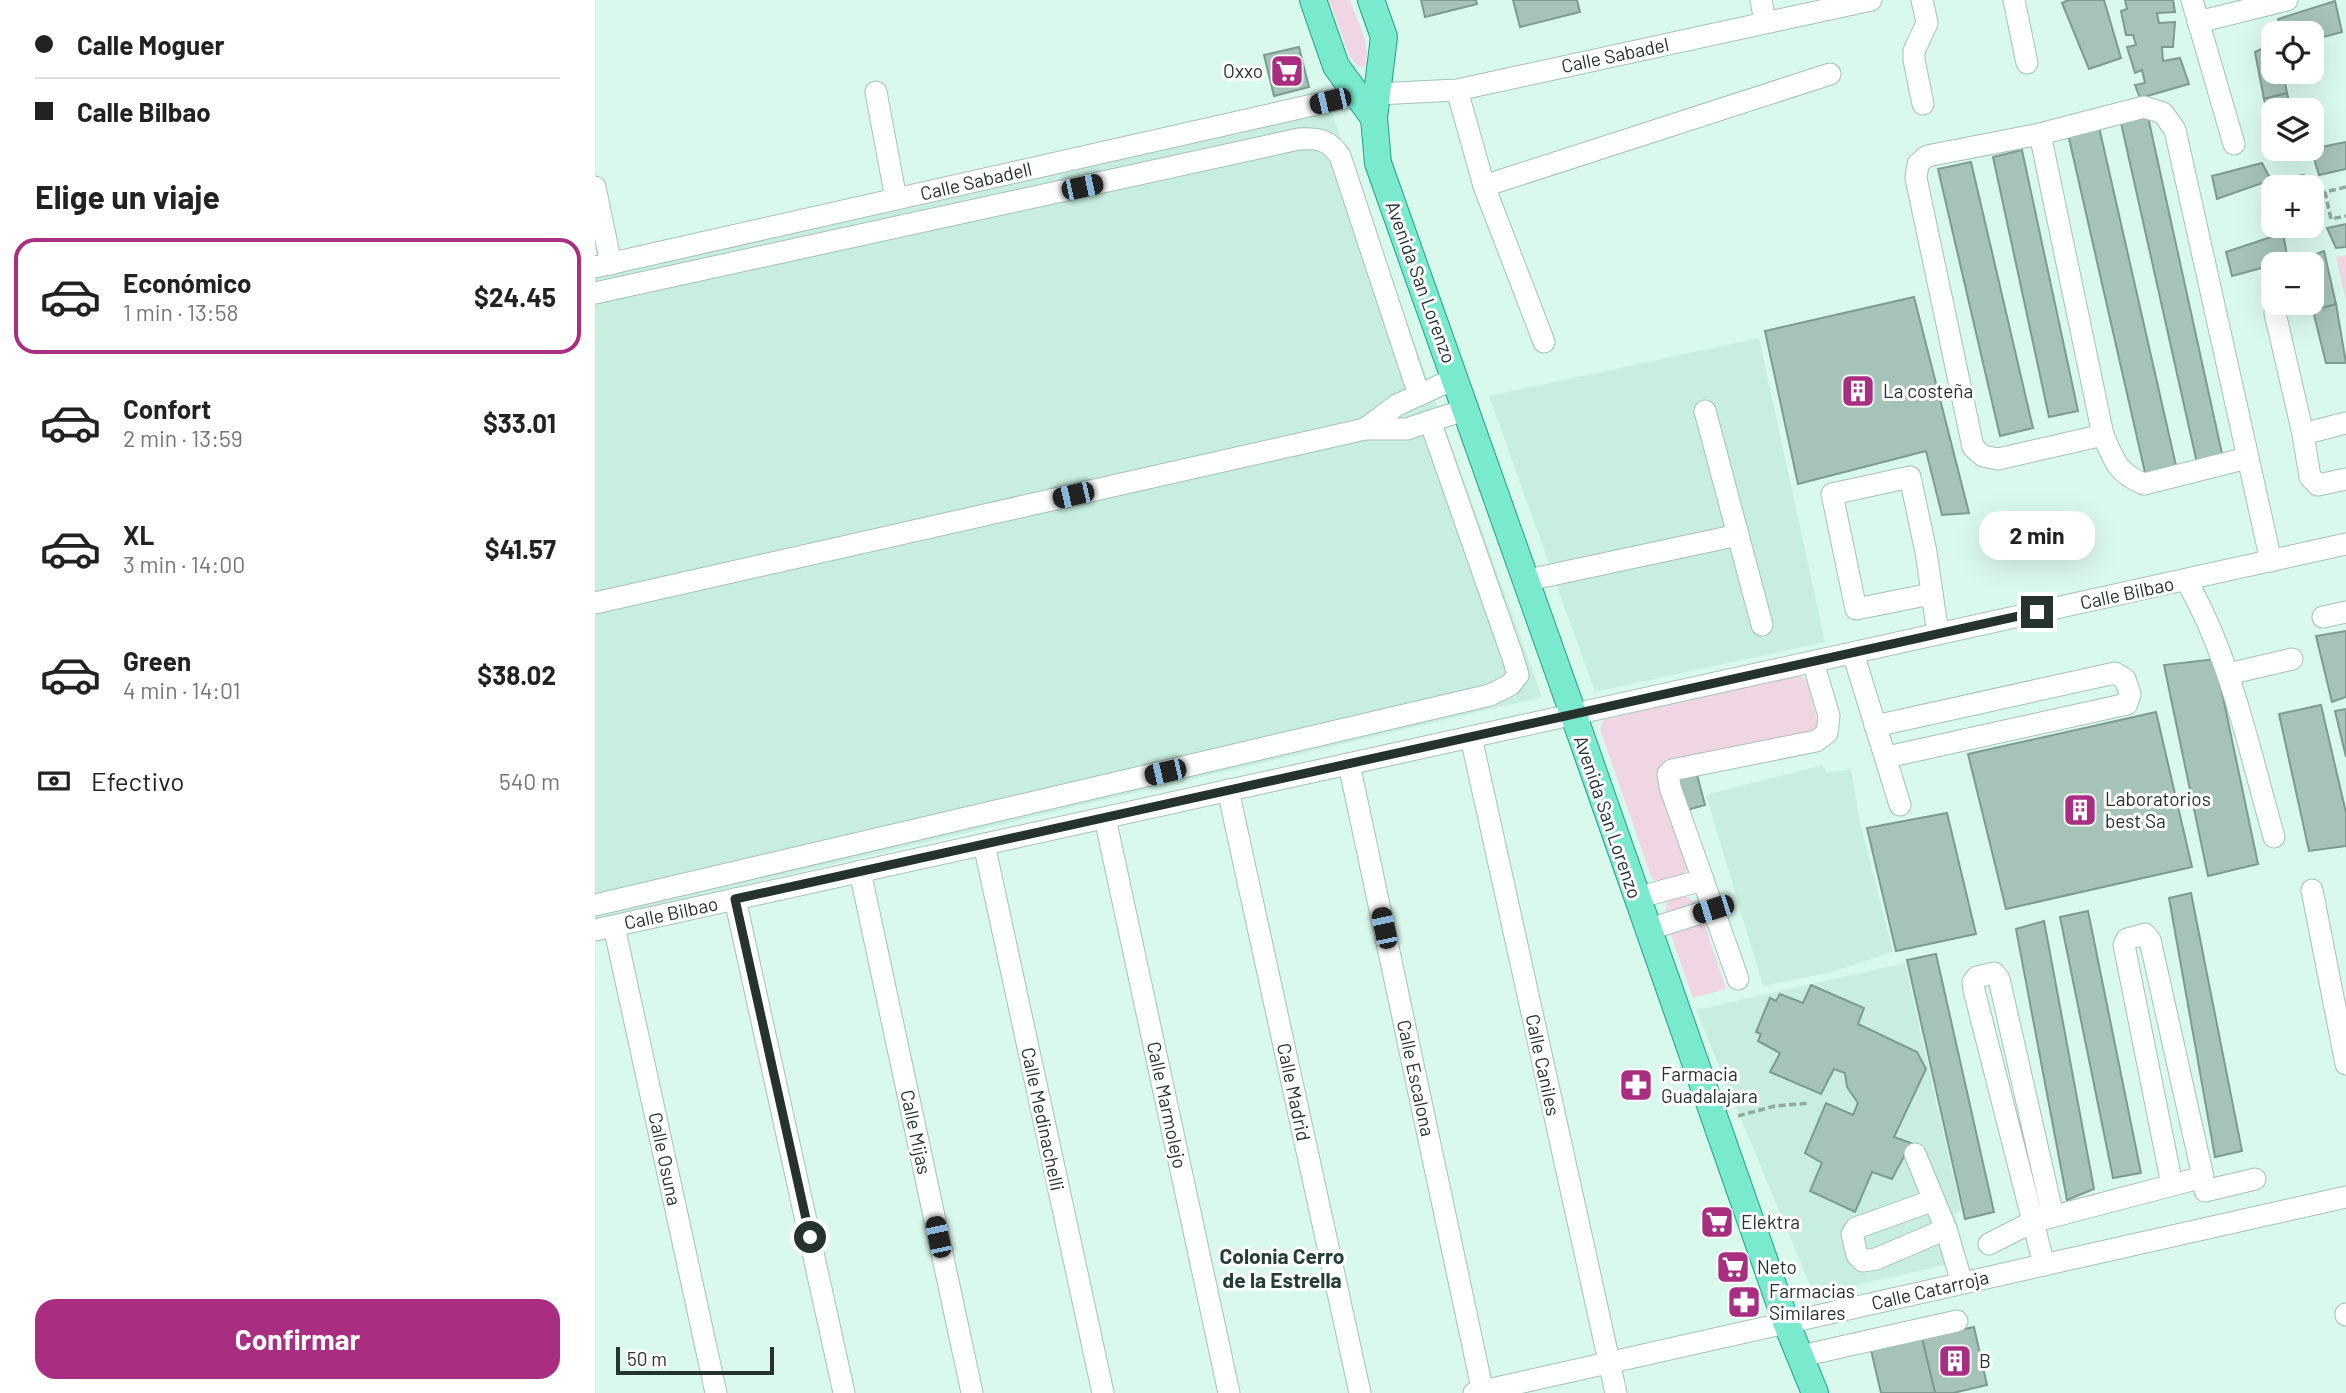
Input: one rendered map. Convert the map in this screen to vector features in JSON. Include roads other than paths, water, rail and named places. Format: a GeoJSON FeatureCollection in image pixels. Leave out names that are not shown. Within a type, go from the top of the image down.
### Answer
{"type":"FeatureCollection","features":[{"type":"Feature","properties":{"kind":"main road"},"geometry":{"type":"LineString","coordinates":[[1313,0],[1336,66],[1370,102]]}},
{"type":"Feature","properties":{"kind":"main road","name":"Avenida San Lorenzo"},"geometry":{"type":"LineString","coordinates":[[1371,0],[1384,37],[1370,102],[1378,163],[1528,580],[1572,715],[1786,1322],[1815,1393]]}},
{"type":"Feature","properties":{"kind":"street"},"geometry":{"type":"LineString","coordinates":[[1761,0],[1765,22]]}},
{"type":"Feature","properties":{"kind":"street"},"geometry":{"type":"LineString","coordinates":[[1922,0],[1927,23],[1914,51],[1914,60],[1923,104]]}},
{"type":"Feature","properties":{"kind":"street"},"geometry":{"type":"LineString","coordinates":[[2014,0],[2027,63]]}},
{"type":"Feature","properties":{"kind":"street"},"geometry":{"type":"LineString","coordinates":[[2192,0],[2234,144]]}},
{"type":"Feature","properties":{"kind":"street"},"geometry":{"type":"LineString","coordinates":[[2198,22],[2287,0]]}},
{"type":"Feature","properties":{"kind":"street","name":"Calle Sabadel"},"geometry":{"type":"LineString","coordinates":[[1370,102],[1457,90],[1863,1]]}},
{"type":"Feature","properties":{"kind":"street"},"geometry":{"type":"LineString","coordinates":[[1484,186],[1830,74]]}},
{"type":"Feature","properties":{"kind":"street"},"geometry":{"type":"LineString","coordinates":[[1457,90],[1484,186],[1544,342]]}},
{"type":"Feature","properties":{"kind":"street"},"geometry":{"type":"LineString","coordinates":[[876,92],[896,199]]}},
{"type":"Feature","properties":{"kind":"street","name":"Calle Sabadell"},"geometry":{"type":"LineString","coordinates":[[603,265],[896,199],[1370,102]]}},
{"type":"Feature","properties":{"kind":"street"},"geometry":{"type":"LineString","coordinates":[[2103,435],[1998,459],[1983,456],[1973,446],[1916,178],[1918,164],[1927,156],[2040,134],[2144,107],[2163,113],[2175,130],[2271,561]]}},
{"type":"Feature","properties":{"kind":"street"},"geometry":{"type":"LineString","coordinates":[[2040,134],[2103,435],[2115,464],[2128,478],[2144,484],[2247,458]]}},
{"type":"Feature","properties":{"kind":"street"},"geometry":{"type":"LineString","coordinates":[[595,293],[1299,139],[1319,138],[1333,146],[1340,156],[1419,395]]}},
{"type":"Feature","properties":{"kind":"street"},"geometry":{"type":"LineString","coordinates":[[595,187],[603,265]]}},
{"type":"Feature","properties":{"kind":"street"},"geometry":{"type":"LineString","coordinates":[[2275,315],[2303,434],[2310,477],[2318,485],[2346,479]]}},
{"type":"Feature","properties":{"kind":"street"},"geometry":{"type":"LineString","coordinates":[[1365,429],[1397,405],[1456,378]]}},
{"type":"Feature","properties":{"kind":"street"},"geometry":{"type":"LineString","coordinates":[[595,603],[1365,429],[1407,429],[1467,410]]}},
{"type":"Feature","properties":{"kind":"street"},"geometry":{"type":"LineString","coordinates":[[1705,411],[1762,625]]}},
{"type":"Feature","properties":{"kind":"street"},"geometry":{"type":"LineString","coordinates":[[595,905],[1490,695],[1510,685],[1518,675],[1513,658],[1430,421]]}},
{"type":"Feature","properties":{"kind":"street"},"geometry":{"type":"LineString","coordinates":[[2303,434],[2346,423]]}},
{"type":"Feature","properties":{"kind":"street"},"geometry":{"type":"LineString","coordinates":[[1931,594],[1856,609],[1832,494],[1910,477],[1926,552],[1938,634]]}},
{"type":"Feature","properties":{"kind":"street"},"geometry":{"type":"LineString","coordinates":[[1528,580],[1738,535]]}},
{"type":"Feature","properties":{"kind":"street","name":"Calle Bilbao"},"geometry":{"type":"LineString","coordinates":[[605,928],[2346,544]]}},
{"type":"Feature","properties":{"kind":"street"},"geometry":{"type":"LineString","coordinates":[[2186,580],[2197,599],[2228,674],[2274,837]]}},
{"type":"Feature","properties":{"kind":"street"},"geometry":{"type":"LineString","coordinates":[[2323,617],[2346,612]]}},
{"type":"Feature","properties":{"kind":"street"},"geometry":{"type":"LineString","coordinates":[[1853,653],[1900,805]]}},
{"type":"Feature","properties":{"kind":"street"},"geometry":{"type":"LineString","coordinates":[[2228,674],[2292,659]]}},
{"type":"Feature","properties":{"kind":"street"},"geometry":{"type":"LineString","coordinates":[[1738,979],[1669,787],[1668,774],[1679,768],[1816,741],[1827,733],[1829,716],[1813,662]]}},
{"type":"Feature","properties":{"kind":"street"},"geometry":{"type":"LineString","coordinates":[[1875,726],[2115,673],[2125,679],[2130,694],[2127,704],[1887,757]]}},
{"type":"Feature","properties":{"kind":"street","name":"Calle Caniles"},"geometry":{"type":"LineString","coordinates":[[1471,737],[1616,1393]]}},
{"type":"Feature","properties":{"kind":"street","name":"Calle Escalona"},"geometry":{"type":"LineString","coordinates":[[1349,764],[1480,1392]]}},
{"type":"Feature","properties":{"kind":"street","name":"Calle Madrid"},"geometry":{"type":"LineString","coordinates":[[1228,790],[1360,1393]]}},
{"type":"Feature","properties":{"kind":"street","name":"Calle Marmolejo"},"geometry":{"type":"LineString","coordinates":[[1105,818],[1229,1393]]}},
{"type":"Feature","properties":{"kind":"street","name":"Calle Medinachelli"},"geometry":{"type":"LineString","coordinates":[[984,844],[1103,1393]]}},
{"type":"Feature","properties":{"kind":"street","name":"Calle Mijas"},"geometry":{"type":"LineString","coordinates":[[860,871],[972,1393]]}},
{"type":"Feature","properties":{"kind":"street"},"geometry":{"type":"LineString","coordinates":[[1636,898],[1703,880]]}},
{"type":"Feature","properties":{"kind":"street"},"geometry":{"type":"LineString","coordinates":[[2312,890],[2346,1064]]}},
{"type":"Feature","properties":{"kind":"street"},"geometry":{"type":"LineString","coordinates":[[735,899],[844,1393]]}},
{"type":"Feature","properties":{"kind":"street"},"geometry":{"type":"LineString","coordinates":[[1647,930],[1713,909]]}},
{"type":"Feature","properties":{"kind":"street","name":"Calle Osuna"},"geometry":{"type":"LineString","coordinates":[[605,928],[716,1393]]}},
{"type":"Feature","properties":{"kind":"street"},"geometry":{"type":"LineString","coordinates":[[2172,1185],[2124,945],[2127,939],[2145,934],[2150,940],[2212,1227]]}},
{"type":"Feature","properties":{"kind":"street"},"geometry":{"type":"LineString","coordinates":[[2044,1265],[1973,982],[1977,977],[1994,973],[1999,979],[2053,1216]]}},
{"type":"Feature","properties":{"kind":"street"},"geometry":{"type":"LineString","coordinates":[[1915,1154],[1946,1229],[1962,1283]]}},
{"type":"Feature","properties":{"kind":"street"},"geometry":{"type":"LineString","coordinates":[[1989,1244],[2032,1222],[2172,1185],[2255,1179]]}},
{"type":"Feature","properties":{"kind":"street","name":"Calle Catarroja"},"geometry":{"type":"LineString","coordinates":[[1480,1392],[2346,1197]]}},
{"type":"Feature","properties":{"kind":"street"},"geometry":{"type":"LineString","coordinates":[[1934,1200],[1856,1228],[1852,1234],[1857,1255],[1863,1261],[1876,1259],[1946,1229]]}},
{"type":"Feature","properties":{"kind":"street"},"geometry":{"type":"LineString","coordinates":[[1801,1356],[1957,1321]]}},
{"type":"Feature","properties":{"kind":"place","name":"Oxxo"},"geometry":{"type":"Point","coordinates":[1287,71]}},
{"type":"Feature","properties":{"kind":"place","name":"La costeña"},"geometry":{"type":"Point","coordinates":[1858,391]}},
{"type":"Feature","properties":{"kind":"place","name":"Laboratorios best Sa"},"geometry":{"type":"Point","coordinates":[2080,810]}},
{"type":"Feature","properties":{"kind":"place","name":"Farmacia Guadalajara"},"geometry":{"type":"Point","coordinates":[1636,1085]}},
{"type":"Feature","properties":{"kind":"place","name":"Elektra"},"geometry":{"type":"Point","coordinates":[1717,1222]}},
{"type":"Feature","properties":{"kind":"place","name":"Neto"},"geometry":{"type":"Point","coordinates":[1733,1267]}},
{"type":"Feature","properties":{"kind":"place","name":"Farmacias Similares"},"geometry":{"type":"Point","coordinates":[1744,1302]}},
{"type":"Feature","properties":{"kind":"place","name":"B"},"geometry":{"type":"Point","coordinates":[1955,1361]}},
{"type":"Feature","properties":{"kind":"district","name":"Colonia Cerro de la Estrella"},"geometry":{"type":"Point","coordinates":[1282,1269]}}]}
